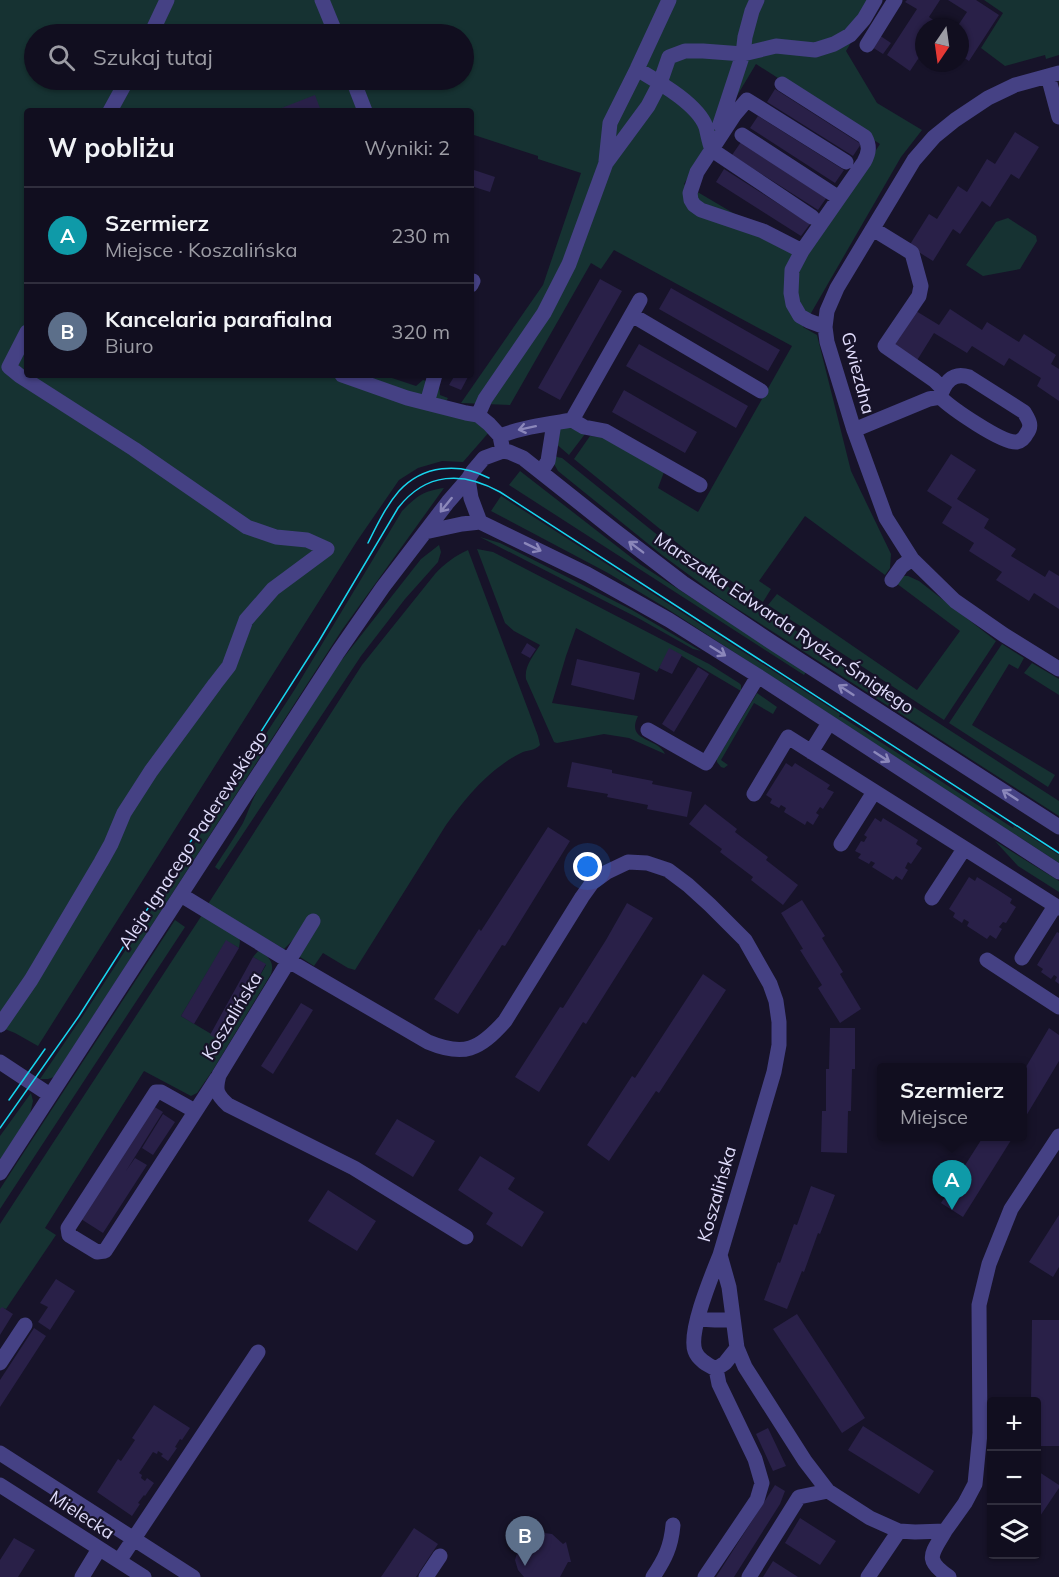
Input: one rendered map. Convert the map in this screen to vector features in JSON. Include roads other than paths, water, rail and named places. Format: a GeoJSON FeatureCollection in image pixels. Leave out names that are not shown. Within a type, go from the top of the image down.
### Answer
{"type":"FeatureCollection","features":[{"type":"Feature","properties":{"kind":"street"},"geometry":{"type":"LineString","coordinates":[[156,24],[167,0]]}},
{"type":"Feature","properties":{"kind":"street"},"geometry":{"type":"LineString","coordinates":[[322,0],[332,24]]}},
{"type":"Feature","properties":{"kind":"street"},"geometry":{"type":"LineString","coordinates":[[478,415],[484,399],[544,313],[569,264],[606,163],[610,123],[669,0]]}},
{"type":"Feature","properties":{"kind":"street"},"geometry":{"type":"LineString","coordinates":[[724,130],[720,124],[743,54],[747,28],[757,0]]}},
{"type":"Feature","properties":{"kind":"street"},"geometry":{"type":"LineString","coordinates":[[606,163],[648,106],[660,83],[669,57],[685,51],[743,54],[776,46],[815,50],[834,44],[850,35],[864,19],[875,0]]}},
{"type":"Feature","properties":{"kind":"street"},"geometry":{"type":"LineString","coordinates":[[867,45],[895,0]]}},
{"type":"Feature","properties":{"kind":"street"},"geometry":{"type":"LineString","coordinates":[[637,69],[674,92],[696,112],[706,126],[707,140],[712,150],[812,217]]}},
{"type":"Feature","properties":{"kind":"street"},"geometry":{"type":"LineString","coordinates":[[1054,74],[1059,117]]}},
{"type":"Feature","properties":{"kind":"street","name":"Gwiezdna"},"geometry":{"type":"LineString","coordinates":[[1054,74],[1015,85],[988,98],[934,137],[914,160],[837,288],[827,311],[825,327],[827,342],[854,430],[886,518],[912,559],[955,602],[1059,669]]}},
{"type":"Feature","properties":{"kind":"street"},"geometry":{"type":"LineString","coordinates":[[782,84],[865,137],[868,143],[868,155],[864,162],[802,251],[792,270],[793,304],[800,316],[825,327]]}},
{"type":"Feature","properties":{"kind":"street"},"geometry":{"type":"LineString","coordinates":[[112,108],[122,90]]}},
{"type":"Feature","properties":{"kind":"street"},"geometry":{"type":"LineString","coordinates":[[357,90],[364,108]]}},
{"type":"Feature","properties":{"kind":"street"},"geometry":{"type":"LineString","coordinates":[[802,251],[763,231],[711,214],[694,205],[690,193],[697,172],[747,100],[846,162]]}},
{"type":"Feature","properties":{"kind":"street"},"geometry":{"type":"LineString","coordinates":[[742,135],[839,198]]}},
{"type":"Feature","properties":{"kind":"street"},"geometry":{"type":"LineString","coordinates":[[854,430],[942,393],[953,377],[960,375],[969,378],[1024,412],[1029,420],[1030,429],[1024,439],[1017,442],[1005,441],[948,406],[942,393],[934,380],[885,346],[919,296],[921,286],[912,253],[873,229]]}},
{"type":"Feature","properties":{"kind":"street"},"geometry":{"type":"LineString","coordinates":[[572,420],[640,300]]}},
{"type":"Feature","properties":{"kind":"street"},"geometry":{"type":"LineString","coordinates":[[632,315],[761,392]]}},
{"type":"Feature","properties":{"kind":"street"},"geometry":{"type":"LineString","coordinates":[[0,1025],[31,980],[101,862],[124,813],[151,771],[229,666],[246,620],[273,589],[327,549],[307,540],[276,537],[248,527],[134,449],[20,376],[9,367],[24,338]]}},
{"type":"Feature","properties":{"kind":"street"},"geometry":{"type":"LineString","coordinates":[[350,378],[407,398],[478,415],[489,424],[501,444]]}},
{"type":"Feature","properties":{"kind":"street"},"geometry":{"type":"LineString","coordinates":[[427,403],[434,378]]}},
{"type":"Feature","properties":{"kind":"street"},"geometry":{"type":"LineString","coordinates":[[425,532],[484,458],[513,431],[554,423],[572,420],[584,427],[605,431],[700,485]]}},
{"type":"Feature","properties":{"kind":"street"},"geometry":{"type":"LineString","coordinates":[[541,472],[548,461],[554,423]]}},
{"type":"Feature","properties":{"kind":"street","name":"Marszałka Edwarda Rydza-Śmigłego"},"geometry":{"type":"LineString","coordinates":[[501,444],[523,458],[683,583],[1059,827]]}},
{"type":"Feature","properties":{"kind":"street"},"geometry":{"type":"LineString","coordinates":[[468,479],[471,498],[480,522]]}},
{"type":"Feature","properties":{"kind":"street"},"geometry":{"type":"LineString","coordinates":[[425,532],[480,522],[597,579],[669,620],[758,676],[1059,872]]}},
{"type":"Feature","properties":{"kind":"street","name":"Aleja Ignacego Paderewskiego"},"geometry":{"type":"LineString","coordinates":[[0,1173],[338,652],[425,532]]}},
{"type":"Feature","properties":{"kind":"street"},"geometry":{"type":"LineString","coordinates":[[892,580],[902,566],[912,559]]}},
{"type":"Feature","properties":{"kind":"street"},"geometry":{"type":"LineString","coordinates":[[648,730],[706,763],[758,676]]}},
{"type":"Feature","properties":{"kind":"street"},"geometry":{"type":"LineString","coordinates":[[811,752],[829,723]]}},
{"type":"Feature","properties":{"kind":"street"},"geometry":{"type":"LineString","coordinates":[[754,794],[788,737],[1057,907],[1022,958]]}},
{"type":"Feature","properties":{"kind":"street"},"geometry":{"type":"LineString","coordinates":[[841,844],[874,792]]}},
{"type":"Feature","properties":{"kind":"street"},"geometry":{"type":"LineString","coordinates":[[932,898],[964,849]]}},
{"type":"Feature","properties":{"kind":"street","name":"Koszalińska"},"geometry":{"type":"LineString","coordinates":[[181,895],[428,1042],[455,1050],[473,1048],[491,1037],[505,1021],[592,883],[628,862],[647,863],[668,870],[688,885],[745,940],[770,984],[776,1001],[779,1022],[779,1045],[774,1072],[720,1255],[729,1287],[737,1348],[745,1367],[805,1461],[828,1491],[870,1518],[899,1531],[945,1531]]}},
{"type":"Feature","properties":{"kind":"street"},"geometry":{"type":"LineString","coordinates":[[289,961],[313,921]]}},
{"type":"Feature","properties":{"kind":"street"},"geometry":{"type":"LineString","coordinates":[[987,960],[1059,1007]]}},
{"type":"Feature","properties":{"kind":"street","name":"Koszalińska"},"geometry":{"type":"LineString","coordinates":[[289,961],[219,1075],[216,1088],[220,1098],[228,1105],[354,1168],[466,1237]]}},
{"type":"Feature","properties":{"kind":"street"},"geometry":{"type":"LineString","coordinates":[[2,1067],[50,1095]]}},
{"type":"Feature","properties":{"kind":"street"},"geometry":{"type":"LineString","coordinates":[[195,1111],[161,1092],[156,1092],[68,1228],[69,1235],[97,1252],[105,1251],[219,1075]]}},
{"type":"Feature","properties":{"kind":"street"},"geometry":{"type":"LineString","coordinates":[[949,1577],[938,1569],[931,1554],[975,1484],[980,1433],[979,1305],[989,1264],[1011,1209],[1059,1136]]}},
{"type":"Feature","properties":{"kind":"street"},"geometry":{"type":"LineString","coordinates":[[716,1369],[703,1362],[695,1352],[693,1340],[701,1304],[720,1255]]}},
{"type":"Feature","properties":{"kind":"street"},"geometry":{"type":"LineString","coordinates":[[698,1319],[733,1320]]}},
{"type":"Feature","properties":{"kind":"street"},"geometry":{"type":"LineString","coordinates":[[0,1363],[25,1325]]}},
{"type":"Feature","properties":{"kind":"street"},"geometry":{"type":"LineString","coordinates":[[716,1369],[725,1363],[737,1348]]}},
{"type":"Feature","properties":{"kind":"street"},"geometry":{"type":"LineString","coordinates":[[119,1561],[258,1352]]}},
{"type":"Feature","properties":{"kind":"street"},"geometry":{"type":"LineString","coordinates":[[705,1577],[757,1500],[762,1484],[755,1459],[719,1384],[716,1369]]}},
{"type":"Feature","properties":{"kind":"street"},"geometry":{"type":"LineString","coordinates":[[0,1453],[193,1577]]}},
{"type":"Feature","properties":{"kind":"street","name":"Mielecka"},"geometry":{"type":"LineString","coordinates":[[0,1485],[144,1577]]}},
{"type":"Feature","properties":{"kind":"street"},"geometry":{"type":"LineString","coordinates":[[749,1577],[799,1497],[828,1491]]}},
{"type":"Feature","properties":{"kind":"street"},"geometry":{"type":"LineString","coordinates":[[653,1577],[667,1554],[672,1539],[673,1525]]}},
{"type":"Feature","properties":{"kind":"street"},"geometry":{"type":"LineString","coordinates":[[868,1577],[899,1531]]}},
{"type":"Feature","properties":{"kind":"street"},"geometry":{"type":"LineString","coordinates":[[82,1577],[99,1549]]}},
{"type":"Feature","properties":{"kind":"street"},"geometry":{"type":"LineString","coordinates":[[426,1577],[440,1556]]}},
{"type":"Feature","properties":{"kind":"tram line"},"geometry":{"type":"LineString","coordinates":[[368,543],[394,497],[409,482],[419,476],[430,471],[454,468],[489,478]]}},
{"type":"Feature","properties":{"kind":"tram line"},"geometry":{"type":"LineString","coordinates":[[0,1128],[79,1016],[319,641],[398,508],[421,487],[433,482],[459,478],[486,485],[500,492],[1059,853]]}},
{"type":"Feature","properties":{"kind":"tram line"},"geometry":{"type":"LineString","coordinates":[[9,1100],[45,1049]]}},
{"type":"Feature","properties":{"kind":"place","name":"Szermierz"},"geometry":{"type":"Point","coordinates":[952,1210]}},
{"type":"Feature","properties":{"kind":"place","name":"Kancelaria parafialna"},"geometry":{"type":"Point","coordinates":[525,1566]}}]}
